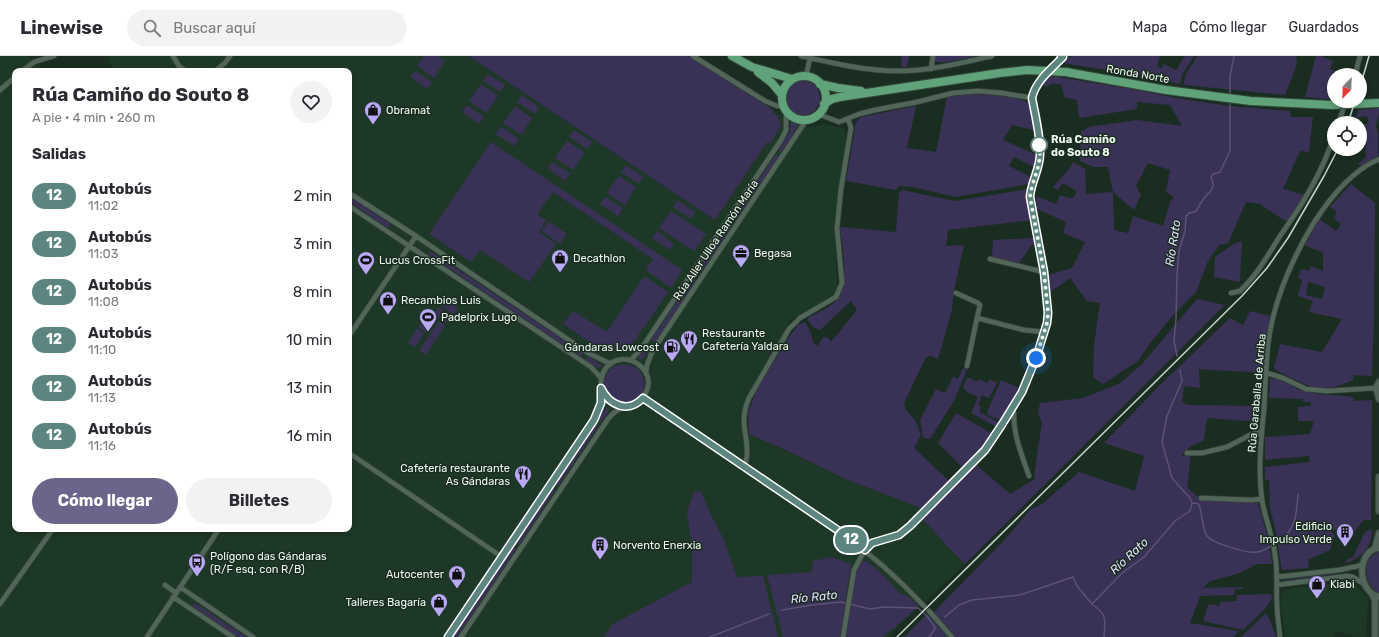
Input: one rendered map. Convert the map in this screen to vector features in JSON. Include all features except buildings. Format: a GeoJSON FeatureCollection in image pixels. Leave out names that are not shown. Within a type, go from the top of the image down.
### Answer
{"type":"FeatureCollection","features":[{"type":"Feature","properties":{"kind":"highway"},"geometry":{"type":"LineString","coordinates":[[732,56],[752,67],[792,79]]}},
{"type":"Feature","properties":{"kind":"highway"},"geometry":{"type":"LineString","coordinates":[[752,67],[772,83],[782,95],[785,108],[795,118],[807,119],[818,114],[824,104],[825,97],[824,90],[820,84]]}},
{"type":"Feature","properties":{"kind":"highway","name":"Ronda Norte"},"geometry":{"type":"LineString","coordinates":[[824,104],[832,99],[840,97],[1027,70],[1066,72],[1166,90],[1251,102],[1332,105],[1379,103]]}},
{"type":"Feature","properties":{"kind":"highway"},"geometry":{"type":"LineString","coordinates":[[782,95],[785,86],[792,79],[806,76]]}},
{"type":"Feature","properties":{"kind":"highway","name":"Ronda Norte"},"geometry":{"type":"LineString","coordinates":[[806,76],[814,79],[820,84],[870,92]]}},
{"type":"Feature","properties":{"kind":"street"},"geometry":{"type":"LineString","coordinates":[[31,56],[34,62]]}},
{"type":"Feature","properties":{"kind":"street"},"geometry":{"type":"LineString","coordinates":[[26,68],[34,62],[54,56]]}},
{"type":"Feature","properties":{"kind":"street"},"geometry":{"type":"LineString","coordinates":[[173,56],[180,68]]}},
{"type":"Feature","properties":{"kind":"street"},"geometry":{"type":"LineString","coordinates":[[219,68],[230,56]]}},
{"type":"Feature","properties":{"kind":"street"},"geometry":{"type":"LineString","coordinates":[[693,56],[765,101],[785,108]]}},
{"type":"Feature","properties":{"kind":"street"},"geometry":{"type":"LineString","coordinates":[[801,56],[869,68],[897,71],[931,69],[992,56]]}},
{"type":"Feature","properties":{"kind":"street"},"geometry":{"type":"LineString","coordinates":[[931,69],[934,56]]}},
{"type":"Feature","properties":{"kind":"street"},"geometry":{"type":"LineString","coordinates":[[1357,68],[1360,56]]}},
{"type":"Feature","properties":{"kind":"street"},"geometry":{"type":"LineString","coordinates":[[843,637],[854,570],[865,550],[872,543],[899,535],[910,526],[985,450],[1022,392],[1036,358],[1048,313],[1044,272],[1030,197],[1031,189],[1038,169],[1040,154],[1032,98],[1033,92],[1039,83],[1062,57]]}},
{"type":"Feature","properties":{"kind":"street"},"geometry":{"type":"LineString","coordinates":[[806,76],[810,58]]}},
{"type":"Feature","properties":{"kind":"street"},"geometry":{"type":"LineString","coordinates":[[224,68],[225,63]]}},
{"type":"Feature","properties":{"kind":"street"},"geometry":{"type":"LineString","coordinates":[[0,90],[12,80]]}},
{"type":"Feature","properties":{"kind":"street"},"geometry":{"type":"LineString","coordinates":[[818,114],[839,122],[859,114],[875,110],[953,93],[978,91],[1032,98]]}},
{"type":"Feature","properties":{"kind":"street","name":"Rúa Aller Ulloa Ramón María"},"geometry":{"type":"LineString","coordinates":[[631,360],[641,349],[781,140],[786,130],[785,108]]}},
{"type":"Feature","properties":{"kind":"street","name":"Rúa Aller Ulloa Ramón María"},"geometry":{"type":"LineString","coordinates":[[643,398],[648,387],[646,372],[652,352],[807,119]]}},
{"type":"Feature","properties":{"kind":"street"},"geometry":{"type":"LineString","coordinates":[[744,466],[748,459],[744,420],[745,408],[749,398],[789,329],[800,318],[836,297],[842,283],[837,228],[841,189],[851,128],[848,119]]}},
{"type":"Feature","properties":{"kind":"street"},"geometry":{"type":"LineString","coordinates":[[1231,292],[1240,291],[1267,258],[1301,205],[1327,156]]}},
{"type":"Feature","properties":{"kind":"street","name":"Rúa Garaballa de Arriba"},"geometry":{"type":"LineString","coordinates":[[1280,637],[1277,604],[1276,555],[1262,499],[1260,461],[1268,344],[1279,297],[1301,244],[1318,216],[1346,182],[1361,169],[1379,159]]}},
{"type":"Feature","properties":{"kind":"street"},"geometry":{"type":"LineString","coordinates":[[352,195],[416,236],[588,353],[610,364]]}},
{"type":"Feature","properties":{"kind":"street"},"geometry":{"type":"LineString","coordinates":[[352,208],[591,367],[601,378]]}},
{"type":"Feature","properties":{"kind":"street"},"geometry":{"type":"LineString","coordinates":[[352,331],[416,236]]}},
{"type":"Feature","properties":{"kind":"street"},"geometry":{"type":"LineString","coordinates":[[990,259],[1044,272]]}},
{"type":"Feature","properties":{"kind":"street"},"geometry":{"type":"LineString","coordinates":[[956,293],[980,305],[967,366]]}},
{"type":"Feature","properties":{"kind":"street"},"geometry":{"type":"LineString","coordinates":[[977,318],[1024,330],[1044,332]]}},
{"type":"Feature","properties":{"kind":"street"},"geometry":{"type":"LineString","coordinates":[[448,637],[596,416],[601,403],[601,378],[603,373],[610,364],[624,359],[637,362],[646,372]]}},
{"type":"Feature","properties":{"kind":"street"},"geometry":{"type":"LineString","coordinates":[[1267,373],[1283,378],[1306,389],[1327,391],[1378,385],[1379,396]]}},
{"type":"Feature","properties":{"kind":"street"},"geometry":{"type":"LineString","coordinates":[[601,388],[604,395],[617,405],[625,406],[635,404],[643,398],[744,466],[865,550],[897,577],[924,606]]}},
{"type":"Feature","properties":{"kind":"street"},"geometry":{"type":"LineString","coordinates":[[462,637],[602,427],[612,414],[625,406]]}},
{"type":"Feature","properties":{"kind":"street"},"geometry":{"type":"LineString","coordinates":[[1011,411],[1014,413],[1013,425],[1019,449],[1029,476]]}},
{"type":"Feature","properties":{"kind":"street"},"geometry":{"type":"LineString","coordinates":[[1187,453],[1202,453],[1227,447],[1250,435],[1262,432]]}},
{"type":"Feature","properties":{"kind":"street"},"geometry":{"type":"LineString","coordinates":[[352,455],[502,557]]}},
{"type":"Feature","properties":{"kind":"street"},"geometry":{"type":"LineString","coordinates":[[1379,477],[1379,511]]}},
{"type":"Feature","properties":{"kind":"street"},"geometry":{"type":"LineString","coordinates":[[1201,498],[1262,499]]}},
{"type":"Feature","properties":{"kind":"street"},"geometry":{"type":"LineString","coordinates":[[0,604],[51,532]]}},
{"type":"Feature","properties":{"kind":"street"},"geometry":{"type":"LineString","coordinates":[[147,637],[217,532]]}},
{"type":"Feature","properties":{"kind":"street"},"geometry":{"type":"LineString","coordinates":[[1379,533],[1377,548],[1368,554],[1362,571],[1366,589],[1372,594],[1379,596]]}},
{"type":"Feature","properties":{"kind":"street"},"geometry":{"type":"LineString","coordinates":[[1277,577],[1339,570],[1363,565]]}},
{"type":"Feature","properties":{"kind":"street"},"geometry":{"type":"LineString","coordinates":[[1277,586],[1347,576],[1353,577],[1364,584]]}},
{"type":"Feature","properties":{"kind":"street"},"geometry":{"type":"LineString","coordinates":[[165,586],[233,637]]}},
{"type":"Feature","properties":{"kind":"street"},"geometry":{"type":"LineString","coordinates":[[180,587],[253,637]]}},
{"type":"Feature","properties":{"kind":"street"},"geometry":{"type":"LineString","coordinates":[[1372,594],[1375,601],[1375,637]]}},
{"type":"Feature","properties":{"kind":"street"},"geometry":{"type":"LineString","coordinates":[[928,611],[952,637]]}},
{"type":"Feature","properties":{"kind":"shaded area"},"geometry":{"type":"Polygon","coordinates":[[[0,56],[29,56],[29,60],[39,64],[41,68],[12,68],[12,532],[352,532],[352,68],[113,68],[109,63],[108,56],[688,56],[794,123],[813,127],[825,124],[845,129],[846,144],[834,220],[837,288],[835,294],[790,320],[748,394],[743,410],[742,431],[788,451],[845,479],[922,508],[927,512],[922,518],[965,564],[887,637],[0,637],[0,56]]]}},
{"type":"Feature","properties":{"kind":"shaded area"},"geometry":{"type":"Polygon","coordinates":[[[424,56],[438,56],[445,61],[434,78],[417,66],[424,56]]]}},
{"type":"Feature","properties":{"kind":"shaded area"},"geometry":{"type":"Polygon","coordinates":[[[469,56],[688,56],[773,110],[772,112],[777,115],[781,126],[770,144],[767,142],[715,220],[469,56]]]}},
{"type":"Feature","properties":{"kind":"shaded area"},"geometry":{"type":"Polygon","coordinates":[[[899,56],[909,56],[907,67],[901,67],[902,57],[899,56]]]}},
{"type":"Feature","properties":{"kind":"shaded area"},"geometry":{"type":"Polygon","coordinates":[[[935,56],[976,56],[949,62],[934,62],[935,56]]]}},
{"type":"Feature","properties":{"kind":"shaded area"},"geometry":{"type":"Polygon","coordinates":[[[1072,56],[1160,56],[1157,66],[1161,69],[1164,64],[1176,70],[1185,56],[1194,56],[1182,75],[1180,84],[1137,75],[1063,63],[1072,56]]]}},
{"type":"Feature","properties":{"kind":"shaded area"},"geometry":{"type":"Polygon","coordinates":[[[1197,56],[1296,56],[1297,64],[1285,95],[1184,85],[1185,76],[1197,56]]]}},
{"type":"Feature","properties":{"kind":"shaded area"},"geometry":{"type":"Polygon","coordinates":[[[1316,56],[1321,56],[1333,61],[1330,68],[1327,68],[1327,99],[1305,97],[1316,56]]]}},
{"type":"Feature","properties":{"kind":"shaded area"},"geometry":{"type":"Polygon","coordinates":[[[415,71],[432,82],[427,89],[410,77],[415,71]]]}},
{"type":"Feature","properties":{"kind":"shaded area"},"geometry":{"type":"Polygon","coordinates":[[[488,74],[505,85],[500,92],[483,81],[488,74]]]}},
{"type":"Feature","properties":{"kind":"shaded area"},"geometry":{"type":"Polygon","coordinates":[[[1051,76],[1181,99],[1230,106],[1290,111],[1291,117],[1313,117],[1309,152],[1300,151],[1283,189],[1304,195],[1288,223],[1260,204],[1246,202],[1228,243],[1219,245],[1207,263],[1196,292],[1175,313],[1151,342],[1138,361],[1103,384],[1093,377],[1094,345],[1100,303],[1087,301],[1070,278],[1050,292],[1049,275],[1072,268],[1085,242],[1063,233],[1066,222],[1037,209],[1036,196],[1056,204],[1060,195],[1069,198],[1074,197],[1076,190],[1062,183],[1058,191],[1053,187],[1069,169],[1073,162],[1085,169],[1086,194],[1113,192],[1108,167],[1093,167],[1080,161],[1081,132],[1088,127],[1137,120],[1182,126],[1170,105],[1137,102],[1137,109],[1079,118],[1077,100],[1064,97],[1061,84],[1051,84],[1046,87],[1043,84],[1051,76]],[[1148,163],[1136,186],[1141,195],[1134,210],[1113,192],[1114,230],[1128,233],[1133,216],[1163,226],[1170,202],[1174,197],[1166,192],[1170,170],[1148,163]]]}},
{"type":"Feature","properties":{"kind":"shaded area"},"geometry":{"type":"Polygon","coordinates":[[[800,81],[806,81],[810,82],[817,88],[820,98],[819,105],[813,112],[806,115],[800,115],[796,114],[789,108],[786,101],[786,95],[787,91],[793,84],[800,81]]]}},
{"type":"Feature","properties":{"kind":"shaded area"},"geometry":{"type":"Polygon","coordinates":[[[481,84],[498,96],[486,113],[469,101],[481,84]]]}},
{"type":"Feature","properties":{"kind":"shaded area"},"geometry":{"type":"Polygon","coordinates":[[[969,94],[1016,98],[1029,103],[1034,130],[1012,125],[1003,140],[1037,155],[1034,167],[1014,157],[1009,166],[1031,177],[1029,184],[956,197],[912,187],[899,186],[896,190],[846,181],[856,122],[861,117],[916,106],[907,148],[936,152],[947,97],[969,94]]]}},
{"type":"Feature","properties":{"kind":"shaded area"},"geometry":{"type":"Polygon","coordinates":[[[522,95],[539,107],[535,114],[517,102],[522,95]]]}},
{"type":"Feature","properties":{"kind":"shaded area"},"geometry":{"type":"Polygon","coordinates":[[[467,105],[484,117],[479,124],[462,112],[467,105]]]}},
{"type":"Feature","properties":{"kind":"shaded area"},"geometry":{"type":"Polygon","coordinates":[[[515,106],[532,118],[521,135],[503,123],[515,106]]]}},
{"type":"Feature","properties":{"kind":"shaded area"},"geometry":{"type":"Polygon","coordinates":[[[1379,107],[1376,126],[1378,134],[1378,156],[1362,166],[1358,164],[1367,156],[1367,124],[1369,124],[1367,116],[1356,116],[1358,110],[1374,109],[1379,107]]]}},
{"type":"Feature","properties":{"kind":"shaded area"},"geometry":{"type":"Polygon","coordinates":[[[791,121],[798,124],[791,138],[781,152],[778,150],[790,131],[791,121]]]}},
{"type":"Feature","properties":{"kind":"shaded area"},"geometry":{"type":"Polygon","coordinates":[[[501,126],[519,139],[514,146],[496,134],[501,126]]]}},
{"type":"Feature","properties":{"kind":"shaded area"},"geometry":{"type":"Polygon","coordinates":[[[574,130],[592,142],[587,149],[569,137],[574,130]]]}},
{"type":"Feature","properties":{"kind":"shaded area"},"geometry":{"type":"Polygon","coordinates":[[[567,141],[585,152],[573,170],[555,158],[567,141]]]}},
{"type":"Feature","properties":{"kind":"shaded area"},"geometry":{"type":"Polygon","coordinates":[[[491,142],[682,270],[671,288],[647,271],[646,269],[653,259],[553,192],[537,214],[546,220],[539,232],[556,244],[529,282],[480,250],[471,262],[429,234],[491,142]]]}},
{"type":"Feature","properties":{"kind":"shaded area"},"geometry":{"type":"Polygon","coordinates":[[[776,154],[779,157],[735,222],[732,219],[776,154]]]}},
{"type":"Feature","properties":{"kind":"shaded area"},"geometry":{"type":"Polygon","coordinates":[[[552,162],[570,173],[565,181],[548,168],[552,162]]]}},
{"type":"Feature","properties":{"kind":"shaded area"},"geometry":{"type":"Polygon","coordinates":[[[626,165],[643,177],[639,184],[621,172],[626,165]]]}},
{"type":"Feature","properties":{"kind":"shaded area"},"geometry":{"type":"Polygon","coordinates":[[[619,176],[636,187],[625,205],[607,193],[619,176]]]}},
{"type":"Feature","properties":{"kind":"shaded area"},"geometry":{"type":"Polygon","coordinates":[[[1351,184],[1375,203],[1372,376],[1354,375],[1353,380],[1335,387],[1323,388],[1302,383],[1276,370],[1274,367],[1280,344],[1322,352],[1342,319],[1309,312],[1313,301],[1298,296],[1302,280],[1298,278],[1301,269],[1309,271],[1311,266],[1323,271],[1323,253],[1305,245],[1319,219],[1336,231],[1341,224],[1334,218],[1337,212],[1330,207],[1351,184]],[[1308,282],[1306,295],[1322,299],[1325,287],[1308,282]]]}},
{"type":"Feature","properties":{"kind":"shaded area"},"geometry":{"type":"Polygon","coordinates":[[[1028,189],[1032,220],[948,230],[946,246],[964,245],[954,290],[952,310],[938,359],[931,356],[926,357],[904,403],[906,410],[915,420],[921,435],[914,448],[950,482],[924,509],[845,479],[749,434],[748,412],[756,391],[787,340],[798,325],[805,322],[810,331],[814,344],[818,346],[823,337],[828,338],[831,342],[857,310],[851,301],[820,330],[813,327],[808,320],[808,318],[835,302],[841,294],[844,265],[840,227],[896,232],[899,193],[902,190],[955,201],[1028,189]]]}},
{"type":"Feature","properties":{"kind":"shaded area"},"geometry":{"type":"Polygon","coordinates":[[[605,197],[623,208],[618,216],[600,204],[605,197]]]}},
{"type":"Feature","properties":{"kind":"shaded area"},"geometry":{"type":"Polygon","coordinates":[[[352,198],[391,224],[388,228],[352,203],[352,198]]]}},
{"type":"Feature","properties":{"kind":"shaded area"},"geometry":{"type":"Polygon","coordinates":[[[678,200],[695,212],[691,219],[673,207],[678,200]]]}},
{"type":"Feature","properties":{"kind":"shaded area"},"geometry":{"type":"Polygon","coordinates":[[[671,211],[706,234],[694,251],[659,228],[671,211]]]}},
{"type":"Feature","properties":{"kind":"shaded area"},"geometry":{"type":"Polygon","coordinates":[[[548,221],[567,234],[560,244],[542,231],[548,221]]]}},
{"type":"Feature","properties":{"kind":"shaded area"},"geometry":{"type":"Polygon","coordinates":[[[729,224],[733,226],[699,275],[696,273],[729,224]]]}},
{"type":"Feature","properties":{"kind":"shaded area"},"geometry":{"type":"Polygon","coordinates":[[[657,231],[674,244],[670,250],[652,238],[657,231]]]}},
{"type":"Feature","properties":{"kind":"shaded area"},"geometry":{"type":"Polygon","coordinates":[[[1034,238],[1036,244],[1031,246],[1019,263],[992,257],[993,240],[1034,238]]]}},
{"type":"Feature","properties":{"kind":"shaded area"},"geometry":{"type":"Polygon","coordinates":[[[1242,241],[1240,282],[1214,277],[1215,257],[1234,244],[1242,241]]]}},
{"type":"Feature","properties":{"kind":"shaded area"},"geometry":{"type":"Polygon","coordinates":[[[430,251],[583,353],[581,357],[428,254],[430,251]]]}},
{"type":"Feature","properties":{"kind":"shaded area"},"geometry":{"type":"Polygon","coordinates":[[[646,277],[668,292],[633,343],[624,348],[615,350],[606,349],[588,341],[563,324],[573,311],[607,332],[643,278],[646,277]]]}},
{"type":"Feature","properties":{"kind":"shaded area"},"geometry":{"type":"Polygon","coordinates":[[[693,278],[696,280],[655,342],[651,340],[693,278]]]}},
{"type":"Feature","properties":{"kind":"shaded area"},"geometry":{"type":"Polygon","coordinates":[[[444,298],[458,308],[454,315],[440,305],[444,298]]]}},
{"type":"Feature","properties":{"kind":"shaded area"},"geometry":{"type":"Polygon","coordinates":[[[1197,299],[1225,305],[965,564],[922,518],[927,512],[975,464],[1010,494],[1035,479],[1034,476],[1042,422],[1038,414],[1040,403],[1083,398],[1119,384],[1142,364],[1197,299]]]}},
{"type":"Feature","properties":{"kind":"shaded area"},"geometry":{"type":"Polygon","coordinates":[[[438,307],[452,316],[448,323],[434,314],[438,307]]]}},
{"type":"Feature","properties":{"kind":"shaded area"},"geometry":{"type":"Polygon","coordinates":[[[1250,311],[1270,316],[1265,349],[1264,373],[1199,369],[1200,388],[1184,386],[1182,402],[1187,405],[1260,406],[1259,422],[1207,418],[1204,440],[1190,447],[1181,456],[1191,454],[1187,487],[1200,499],[1258,503],[1269,542],[1272,564],[1257,564],[1237,574],[1210,581],[1203,588],[1243,587],[1243,589],[1235,589],[1234,595],[1200,596],[1190,623],[1239,631],[1233,637],[956,637],[934,612],[1007,537],[1030,510],[1042,504],[1079,472],[1135,491],[1144,456],[1104,443],[1159,386],[1230,318],[1243,325],[1250,311]]]}},
{"type":"Feature","properties":{"kind":"shaded area"},"geometry":{"type":"Polygon","coordinates":[[[427,314],[434,318],[425,332],[418,328],[427,314]]]}},
{"type":"Feature","properties":{"kind":"shaded area"},"geometry":{"type":"Polygon","coordinates":[[[439,321],[445,326],[436,340],[429,335],[439,321]]]}},
{"type":"Feature","properties":{"kind":"shaded area"},"geometry":{"type":"Polygon","coordinates":[[[417,329],[424,333],[415,347],[408,343],[417,329]]]}},
{"type":"Feature","properties":{"kind":"shaded area"},"geometry":{"type":"Polygon","coordinates":[[[429,336],[435,341],[426,355],[419,350],[429,336]]]}},
{"type":"Feature","properties":{"kind":"shaded area"},"geometry":{"type":"Polygon","coordinates":[[[648,344],[652,346],[642,360],[638,358],[648,344]]]}},
{"type":"Feature","properties":{"kind":"shaded area"},"geometry":{"type":"Polygon","coordinates":[[[588,356],[601,365],[601,367],[598,368],[585,360],[588,356]]]}},
{"type":"Feature","properties":{"kind":"shaded area"},"geometry":{"type":"Polygon","coordinates":[[[624,364],[632,366],[638,370],[642,376],[644,384],[642,392],[638,398],[632,402],[624,404],[616,402],[610,398],[606,392],[604,384],[606,376],[610,370],[616,366],[624,364]]]}},
{"type":"Feature","properties":{"kind":"shaded area"},"geometry":{"type":"Polygon","coordinates":[[[963,368],[967,369],[954,401],[930,439],[923,438],[920,420],[936,389],[945,393],[953,377],[958,379],[963,368]]]}},
{"type":"Feature","properties":{"kind":"shaded area"},"geometry":{"type":"Polygon","coordinates":[[[967,378],[972,378],[972,380],[977,382],[979,379],[987,383],[990,379],[997,383],[989,398],[982,395],[978,405],[981,407],[979,412],[998,422],[995,426],[971,413],[978,397],[967,392],[963,387],[967,378]]]}},
{"type":"Feature","properties":{"kind":"shaded area"},"geometry":{"type":"Polygon","coordinates":[[[1274,378],[1282,380],[1303,391],[1353,397],[1354,401],[1372,400],[1371,520],[1364,520],[1353,533],[1338,534],[1335,529],[1331,531],[1335,536],[1330,550],[1308,560],[1308,568],[1282,570],[1270,508],[1269,480],[1265,480],[1265,467],[1310,462],[1309,456],[1265,460],[1265,437],[1310,434],[1314,421],[1298,421],[1298,407],[1311,406],[1311,402],[1303,402],[1303,399],[1269,398],[1270,379],[1274,378]]]}},
{"type":"Feature","properties":{"kind":"shaded area"},"geometry":{"type":"Polygon","coordinates":[[[1001,380],[1019,388],[1010,406],[1000,420],[988,415],[987,412],[1001,380]]]}},
{"type":"Feature","properties":{"kind":"shaded area"},"geometry":{"type":"Polygon","coordinates":[[[609,406],[609,410],[601,422],[598,419],[609,406]]]}},
{"type":"Feature","properties":{"kind":"shaded area"},"geometry":{"type":"Polygon","coordinates":[[[956,413],[993,434],[982,451],[964,469],[938,443],[956,413]]]}},
{"type":"Feature","properties":{"kind":"shaded area"},"geometry":{"type":"Polygon","coordinates":[[[595,424],[598,426],[558,486],[555,484],[595,424]]]}},
{"type":"Feature","properties":{"kind":"shaded area"},"geometry":{"type":"Polygon","coordinates":[[[552,488],[555,490],[519,545],[516,542],[552,488]]]}},
{"type":"Feature","properties":{"kind":"shaded area"},"geometry":{"type":"Polygon","coordinates":[[[694,491],[701,492],[723,538],[737,577],[763,576],[778,637],[604,637],[613,624],[692,582],[692,547],[687,512],[694,491]]]}},
{"type":"Feature","properties":{"kind":"shaded area"},"geometry":{"type":"Polygon","coordinates":[[[1371,529],[1372,534],[1370,543],[1365,551],[1357,558],[1345,563],[1348,559],[1353,557],[1365,532],[1371,529]]]}},
{"type":"Feature","properties":{"kind":"shaded area"},"geometry":{"type":"Polygon","coordinates":[[[513,546],[516,549],[457,637],[452,637],[513,546]]]}},
{"type":"Feature","properties":{"kind":"shaded area"},"geometry":{"type":"Polygon","coordinates":[[[1379,552],[1379,592],[1377,592],[1369,583],[1366,571],[1369,560],[1373,555],[1379,552]]]}},
{"type":"Feature","properties":{"kind":"shaded area"},"geometry":{"type":"Polygon","coordinates":[[[832,557],[851,564],[840,637],[783,637],[767,575],[812,572],[813,561],[832,557]]]}},
{"type":"Feature","properties":{"kind":"shaded area"},"geometry":{"type":"Polygon","coordinates":[[[863,560],[879,571],[902,595],[906,595],[919,606],[883,637],[846,637],[856,571],[863,560]]]}},
{"type":"Feature","properties":{"kind":"shaded area"},"geometry":{"type":"Polygon","coordinates":[[[1337,574],[1282,581],[1282,580],[1337,574]]]}},
{"type":"Feature","properties":{"kind":"shaded area"},"geometry":{"type":"Polygon","coordinates":[[[1347,581],[1357,585],[1368,600],[1366,637],[1357,637],[1334,630],[1334,637],[1286,637],[1280,601],[1283,590],[1347,581]]]}},
{"type":"Feature","properties":{"kind":"shaded area"},"geometry":{"type":"Polygon","coordinates":[[[1236,595],[1273,595],[1271,600],[1260,614],[1243,630],[1203,621],[1209,604],[1219,606],[1221,602],[1237,601],[1236,595]]]}},
{"type":"Feature","properties":{"kind":"shaded area"},"geometry":{"type":"Polygon","coordinates":[[[195,603],[246,637],[238,637],[192,606],[195,603]]]}},
{"type":"Feature","properties":{"kind":"shaded area"},"geometry":{"type":"Polygon","coordinates":[[[1266,613],[1276,637],[1241,637],[1266,613]]]}},
{"type":"Feature","properties":{"kind":"shaded area"},"geometry":{"type":"Polygon","coordinates":[[[927,614],[948,637],[904,637],[927,614]]]}},
{"type":"Feature","properties":{"kind":"waterway","name":"Río Rato"},"geometry":{"type":"LineString","coordinates":[[1230,95],[1230,76],[1234,56]]}},
{"type":"Feature","properties":{"kind":"waterway","name":"Río Rato"},"geometry":{"type":"LineString","coordinates":[[1177,356],[1174,341],[1177,275],[1179,251],[1185,231],[1186,216],[1189,213],[1196,211],[1211,190],[1213,185],[1211,177],[1213,174],[1220,172],[1230,151],[1230,101]]}},
{"type":"Feature","properties":{"kind":"waterway","name":"Río Rato"},"geometry":{"type":"LineString","coordinates":[[945,617],[959,605],[972,600],[1020,595],[1073,577],[1077,586],[1092,604],[1122,573],[1144,557],[1175,521],[1190,511],[1192,503],[1190,498],[1172,478],[1162,442],[1167,416],[1182,381],[1180,370]]}},
{"type":"Feature","properties":{"kind":"waterway"},"geometry":{"type":"LineString","coordinates":[[1280,543],[1290,530],[1295,520],[1298,494]]}},
{"type":"Feature","properties":{"kind":"waterway"},"geometry":{"type":"LineString","coordinates":[[1192,503],[1198,504],[1205,533],[1210,539],[1230,547],[1252,552],[1261,551],[1271,546]]}},
{"type":"Feature","properties":{"kind":"waterway","name":"Río Rato"},"geometry":{"type":"LineString","coordinates":[[782,610],[841,602],[870,609],[884,607],[918,608],[927,616],[935,627]]}},
{"type":"Feature","properties":{"kind":"waterway"},"geometry":{"type":"LineString","coordinates":[[1092,604],[1103,615],[1105,626],[1104,637]]}},
{"type":"Feature","properties":{"kind":"waterway","name":"Río Rato"},"geometry":{"type":"LineString","coordinates":[[710,637],[769,614]]}},
{"type":"Feature","properties":{"kind":"waterway"},"geometry":{"type":"LineString","coordinates":[[929,637],[935,629],[934,627]]}},
{"type":"Feature","properties":{"kind":"railway"},"geometry":{"type":"LineString","coordinates":[[1366,68],[1369,56]]}},
{"type":"Feature","properties":{"kind":"railway"},"geometry":{"type":"LineString","coordinates":[[1350,116],[1353,108]]}},
{"type":"Feature","properties":{"kind":"railway"},"geometry":{"type":"LineString","coordinates":[[897,637],[1242,296],[1267,268],[1288,238],[1334,156]]}},
{"type":"Feature","properties":{"kind":"bus line","name":"12"},"geometry":{"type":"LineString","coordinates":[[448,637],[594,420],[601,403],[601,388],[604,395],[617,405],[628,406],[635,404],[643,398],[865,550],[872,543],[899,535],[910,526],[985,450],[1022,392],[1044,335],[1048,313],[1044,272],[1030,197],[1031,189],[1038,169],[1040,154],[1032,98],[1033,92],[1039,83],[1063,57],[1061,56]]}},
{"type":"Feature","properties":{"kind":"place","name":"Obramat"},"geometry":{"type":"Point","coordinates":[373,125]}},
{"type":"Feature","properties":{"kind":"place","name":"Rúa Camiño do Souto 8"},"geometry":{"type":"Point","coordinates":[1039,145]}},
{"type":"Feature","properties":{"kind":"place","name":"Begasa"},"geometry":{"type":"Point","coordinates":[741,268]}},
{"type":"Feature","properties":{"kind":"place","name":"Decathlon"},"geometry":{"type":"Point","coordinates":[560,273]}},
{"type":"Feature","properties":{"kind":"place","name":"Lucus CrossFit"},"geometry":{"type":"Point","coordinates":[366,275]}},
{"type":"Feature","properties":{"kind":"place","name":"Recambios Luis"},"geometry":{"type":"Point","coordinates":[388,315]}},
{"type":"Feature","properties":{"kind":"place","name":"Padelprix Lugo"},"geometry":{"type":"Point","coordinates":[428,332]}},
{"type":"Feature","properties":{"kind":"place","name":"Restaurante Cafetería Yaldara"},"geometry":{"type":"Point","coordinates":[689,354]}},
{"type":"Feature","properties":{"kind":"place","name":"Gándaras Lowcost"},"geometry":{"type":"Point","coordinates":[672,362]}},
{"type":"Feature","properties":{"kind":"place","name":"Cafetería restaurante As Gándaras"},"geometry":{"type":"Point","coordinates":[523,489]}},
{"type":"Feature","properties":{"kind":"place","name":"Edificio Impulso Verde"},"geometry":{"type":"Point","coordinates":[1345,547]}},
{"type":"Feature","properties":{"kind":"place","name":"Norvento Enerxia"},"geometry":{"type":"Point","coordinates":[600,560]}},
{"type":"Feature","properties":{"kind":"place","name":"Polígono das Gándaras (R/F esq. con R/B)"},"geometry":{"type":"Point","coordinates":[197,577]}},
{"type":"Feature","properties":{"kind":"place","name":"Autocenter"},"geometry":{"type":"Point","coordinates":[457,589]}},
{"type":"Feature","properties":{"kind":"place","name":"Kiabi"},"geometry":{"type":"Point","coordinates":[1317,599]}},
{"type":"Feature","properties":{"kind":"place","name":"Talleres Bagaría"},"geometry":{"type":"Point","coordinates":[439,617]}},
{"type":"Feature","properties":{"kind":"route"},"geometry":{"type":"LineString","coordinates":[[1036,358],[1044,335],[1048,313],[1044,272],[1030,197],[1031,189],[1038,169],[1040,154],[1039,145]]}}]}
